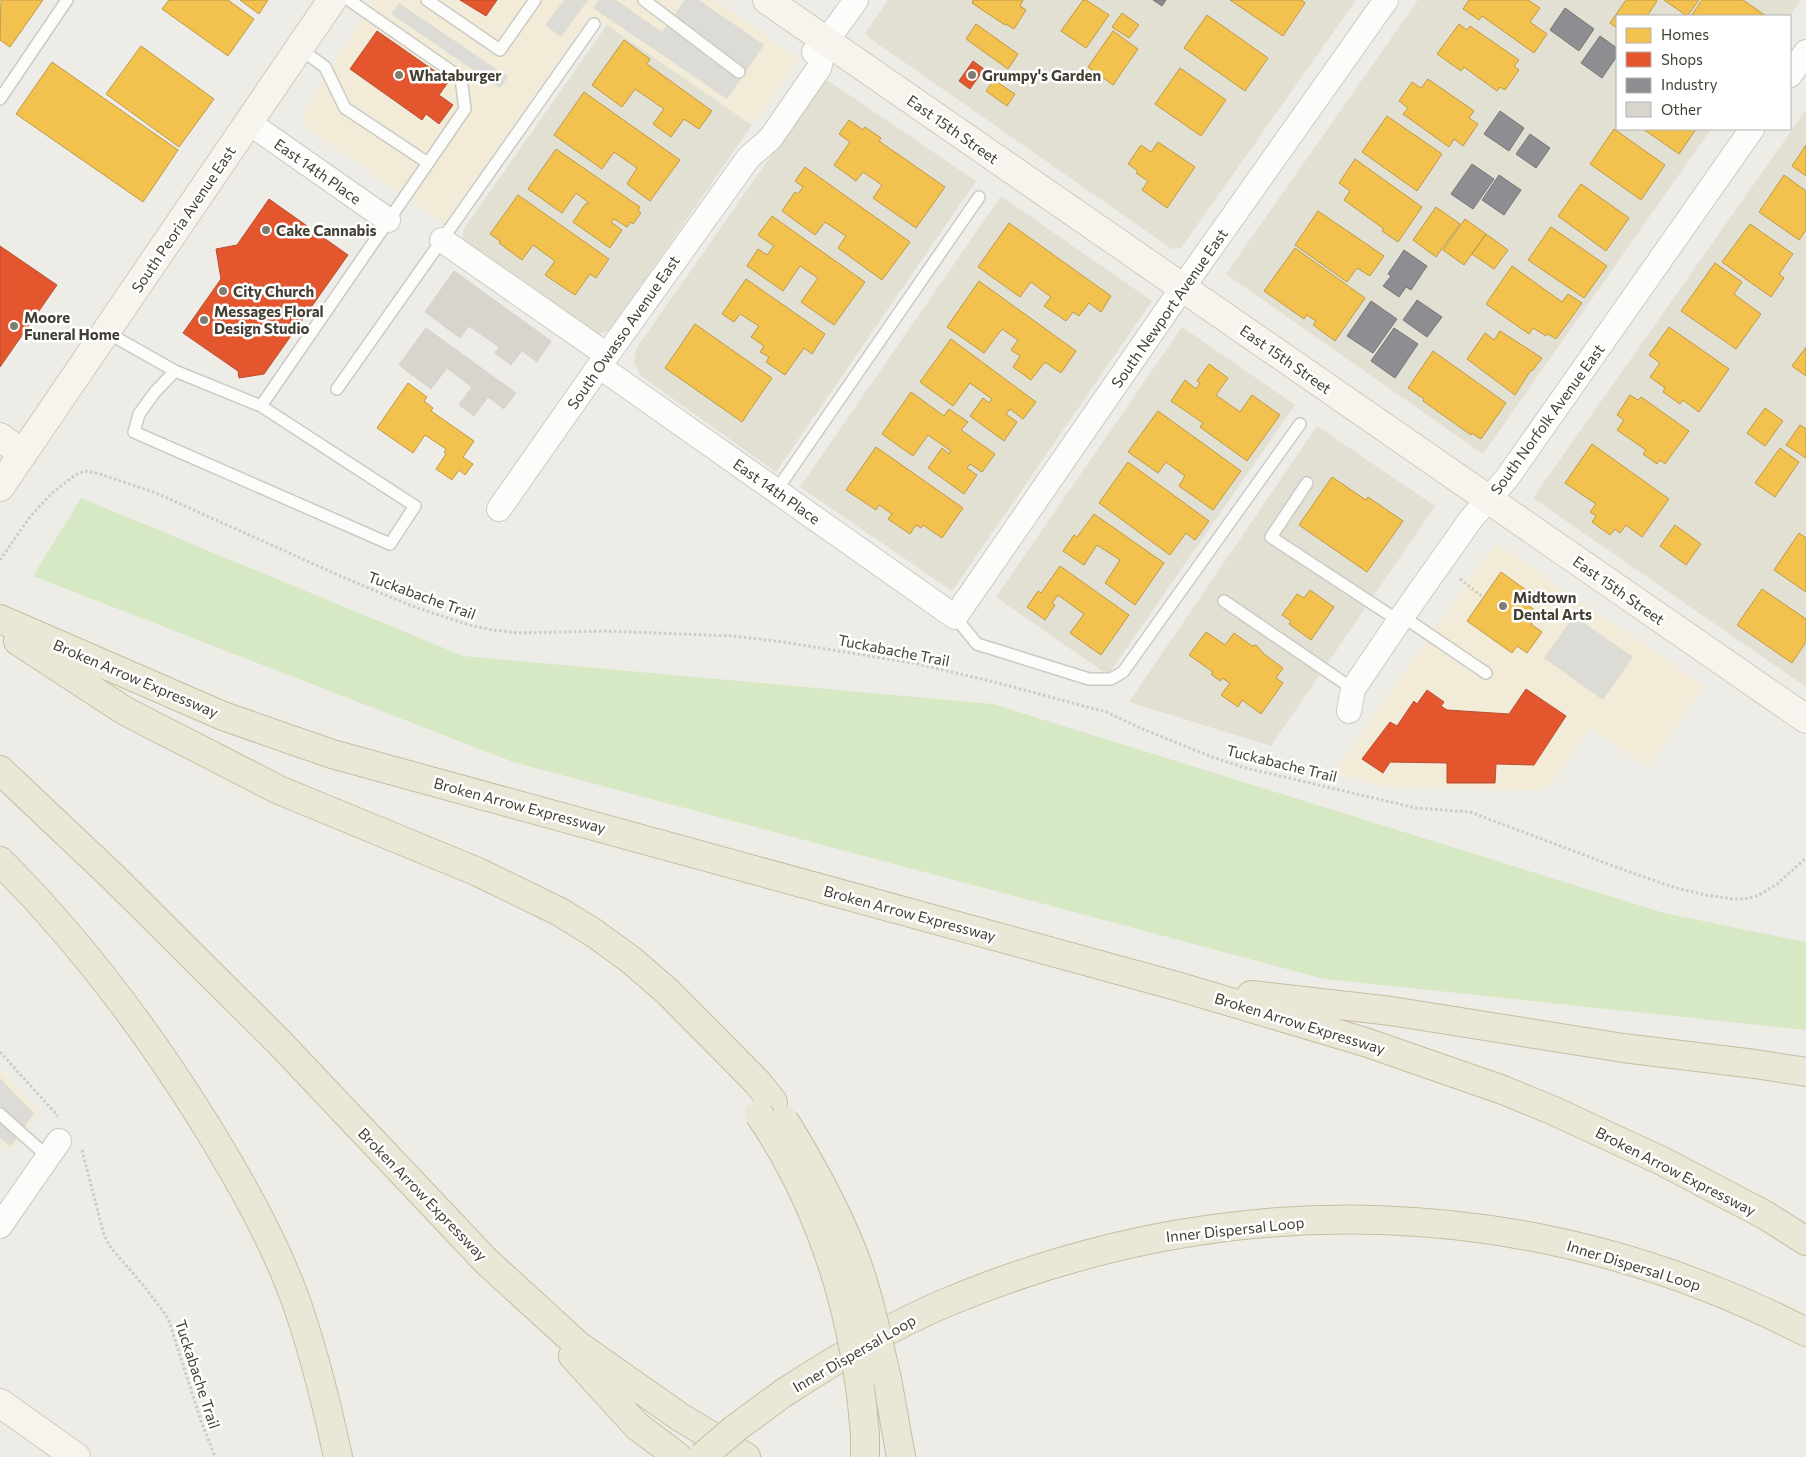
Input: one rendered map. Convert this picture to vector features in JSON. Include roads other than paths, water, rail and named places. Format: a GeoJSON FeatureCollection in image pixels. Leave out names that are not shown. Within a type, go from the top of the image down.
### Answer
{"type":"FeatureCollection","features":[{"type":"Feature","properties":{"kind":"highway","name":"Broken Arrow Expressway"},"geometry":{"type":"LineString","coordinates":[[0,619],[223,716],[332,754],[1180,987],[1364,1042],[1512,1094],[1554,1111],[1662,1161],[1765,1215],[1806,1241]]}},
{"type":"Feature","properties":{"kind":"highway"},"geometry":{"type":"LineString","coordinates":[[0,629],[125,711],[279,790],[478,872],[560,912],[594,933],[631,960],[668,992],[708,1032],[766,1108],[805,1153],[832,1206],[853,1253],[871,1312],[887,1379],[901,1457]]}},
{"type":"Feature","properties":{"kind":"highway","name":"Broken Arrow Expressway"},"geometry":{"type":"LineString","coordinates":[[0,770],[112,876],[266,1030],[486,1261],[579,1346],[680,1417],[746,1457]]}},
{"type":"Feature","properties":{"kind":"highway"},"geometry":{"type":"LineString","coordinates":[[0,860],[84,954],[143,1032],[181,1084],[239,1180],[273,1247],[293,1293],[324,1392],[338,1457]]}},
{"type":"Feature","properties":{"kind":"highway"},"geometry":{"type":"LineString","coordinates":[[1180,987],[1391,1010],[1623,1048],[1806,1072]]}},
{"type":"Feature","properties":{"kind":"highway"},"geometry":{"type":"LineString","coordinates":[[766,1108],[777,1140],[820,1231],[838,1282],[849,1322],[858,1368],[865,1435],[865,1457]]}},
{"type":"Feature","properties":{"kind":"highway","name":"Inner Dispersal Loop"},"geometry":{"type":"LineString","coordinates":[[702,1457],[745,1421],[830,1363],[899,1325],[949,1301],[1049,1265],[1160,1237],[1210,1229],[1289,1221],[1384,1220],[1436,1223],[1534,1237],[1590,1249],[1694,1282],[1727,1294],[1806,1332]]}},
{"type":"Feature","properties":{"kind":"highway"},"geometry":{"type":"LineString","coordinates":[[486,1261],[637,1426],[678,1457]]}},
{"type":"Feature","properties":{"kind":"main road","name":"South Peoria Avenue East"},"geometry":{"type":"LineString","coordinates":[[0,487],[332,0]]}},
{"type":"Feature","properties":{"kind":"main road","name":"East 15th Street"},"geometry":{"type":"LineString","coordinates":[[766,0],[1806,719]]}},
{"type":"Feature","properties":{"kind":"main road"},"geometry":{"type":"LineString","coordinates":[[0,437],[24,454]]}},
{"type":"Feature","properties":{"kind":"main road"},"geometry":{"type":"LineString","coordinates":[[0,1403],[76,1457]]}},
{"type":"Feature","properties":{"kind":"street","name":"South Owasso Avenue East"},"geometry":{"type":"LineString","coordinates":[[499,509],[749,156],[770,139],[819,68],[826,42],[856,0]]}},
{"type":"Feature","properties":{"kind":"street","name":"South Newport Avenue East"},"geometry":{"type":"LineString","coordinates":[[955,617],[1183,287],[1386,0]]}},
{"type":"Feature","properties":{"kind":"street"},"geometry":{"type":"LineString","coordinates":[[1791,74],[1806,52]]}},
{"type":"Feature","properties":{"kind":"street","name":"East 14th Place"},"geometry":{"type":"LineString","coordinates":[[248,122],[388,220]]}},
{"type":"Feature","properties":{"kind":"street","name":"South Norfolk Avenue East"},"geometry":{"type":"LineString","coordinates":[[1351,700],[1401,618],[1471,519],[1507,478],[1751,130]]}},
{"type":"Feature","properties":{"kind":"street","name":"East 14th Place"},"geometry":{"type":"LineString","coordinates":[[442,240],[776,491],[955,617]]}},
{"type":"Feature","properties":{"kind":"street"},"geometry":{"type":"LineString","coordinates":[[0,1226],[63,1141]]}},
{"type":"Feature","properties":{"kind":"lane"},"geometry":{"type":"LineString","coordinates":[[0,99],[67,0]]}},
{"type":"Feature","properties":{"kind":"lane"},"geometry":{"type":"LineString","coordinates":[[261,406],[465,109],[462,78],[348,0]]}},
{"type":"Feature","properties":{"kind":"lane"},"geometry":{"type":"LineString","coordinates":[[427,0],[500,50],[535,0]]}},
{"type":"Feature","properties":{"kind":"lane"},"geometry":{"type":"LineString","coordinates":[[644,0],[739,72]]}},
{"type":"Feature","properties":{"kind":"lane"},"geometry":{"type":"LineString","coordinates":[[337,389],[594,24]]}},
{"type":"Feature","properties":{"kind":"lane"},"geometry":{"type":"LineString","coordinates":[[299,48],[325,66],[346,108],[428,163]]}},
{"type":"Feature","properties":{"kind":"lane"},"geometry":{"type":"LineString","coordinates":[[776,491],[979,197]]}},
{"type":"Feature","properties":{"kind":"lane"},"geometry":{"type":"LineString","coordinates":[[106,332],[175,371],[261,406],[415,506],[390,544],[134,432],[139,414],[155,392],[175,371]]}},
{"type":"Feature","properties":{"kind":"lane"},"geometry":{"type":"LineString","coordinates":[[955,617],[977,644],[1088,679],[1111,679],[1124,672],[1300,424]]}},
{"type":"Feature","properties":{"kind":"lane"},"geometry":{"type":"LineString","coordinates":[[1307,483],[1271,537],[1401,618],[1486,674]]}},
{"type":"Feature","properties":{"kind":"lane"},"geometry":{"type":"LineString","coordinates":[[1224,601],[1351,700]]}},
{"type":"Feature","properties":{"kind":"lane"},"geometry":{"type":"LineString","coordinates":[[0,1114],[63,1141]]}},
{"type":"Feature","properties":{"kind":"place","name":"Whataburger"},"geometry":{"type":"Point","coordinates":[399,75]}},
{"type":"Feature","properties":{"kind":"place","name":"Grumpy's Garden"},"geometry":{"type":"Point","coordinates":[972,75]}},
{"type":"Feature","properties":{"kind":"place","name":"Cake Cannabis"},"geometry":{"type":"Point","coordinates":[266,230]}},
{"type":"Feature","properties":{"kind":"place","name":"City Church"},"geometry":{"type":"Point","coordinates":[223,291]}},
{"type":"Feature","properties":{"kind":"place","name":"Messages Floral Design Studio"},"geometry":{"type":"Point","coordinates":[204,320]}},
{"type":"Feature","properties":{"kind":"place","name":"Moore Funeral Home"},"geometry":{"type":"Point","coordinates":[14,326]}},
{"type":"Feature","properties":{"kind":"place","name":"Midtown Dental Arts"},"geometry":{"type":"Point","coordinates":[1503,606]}}]}
